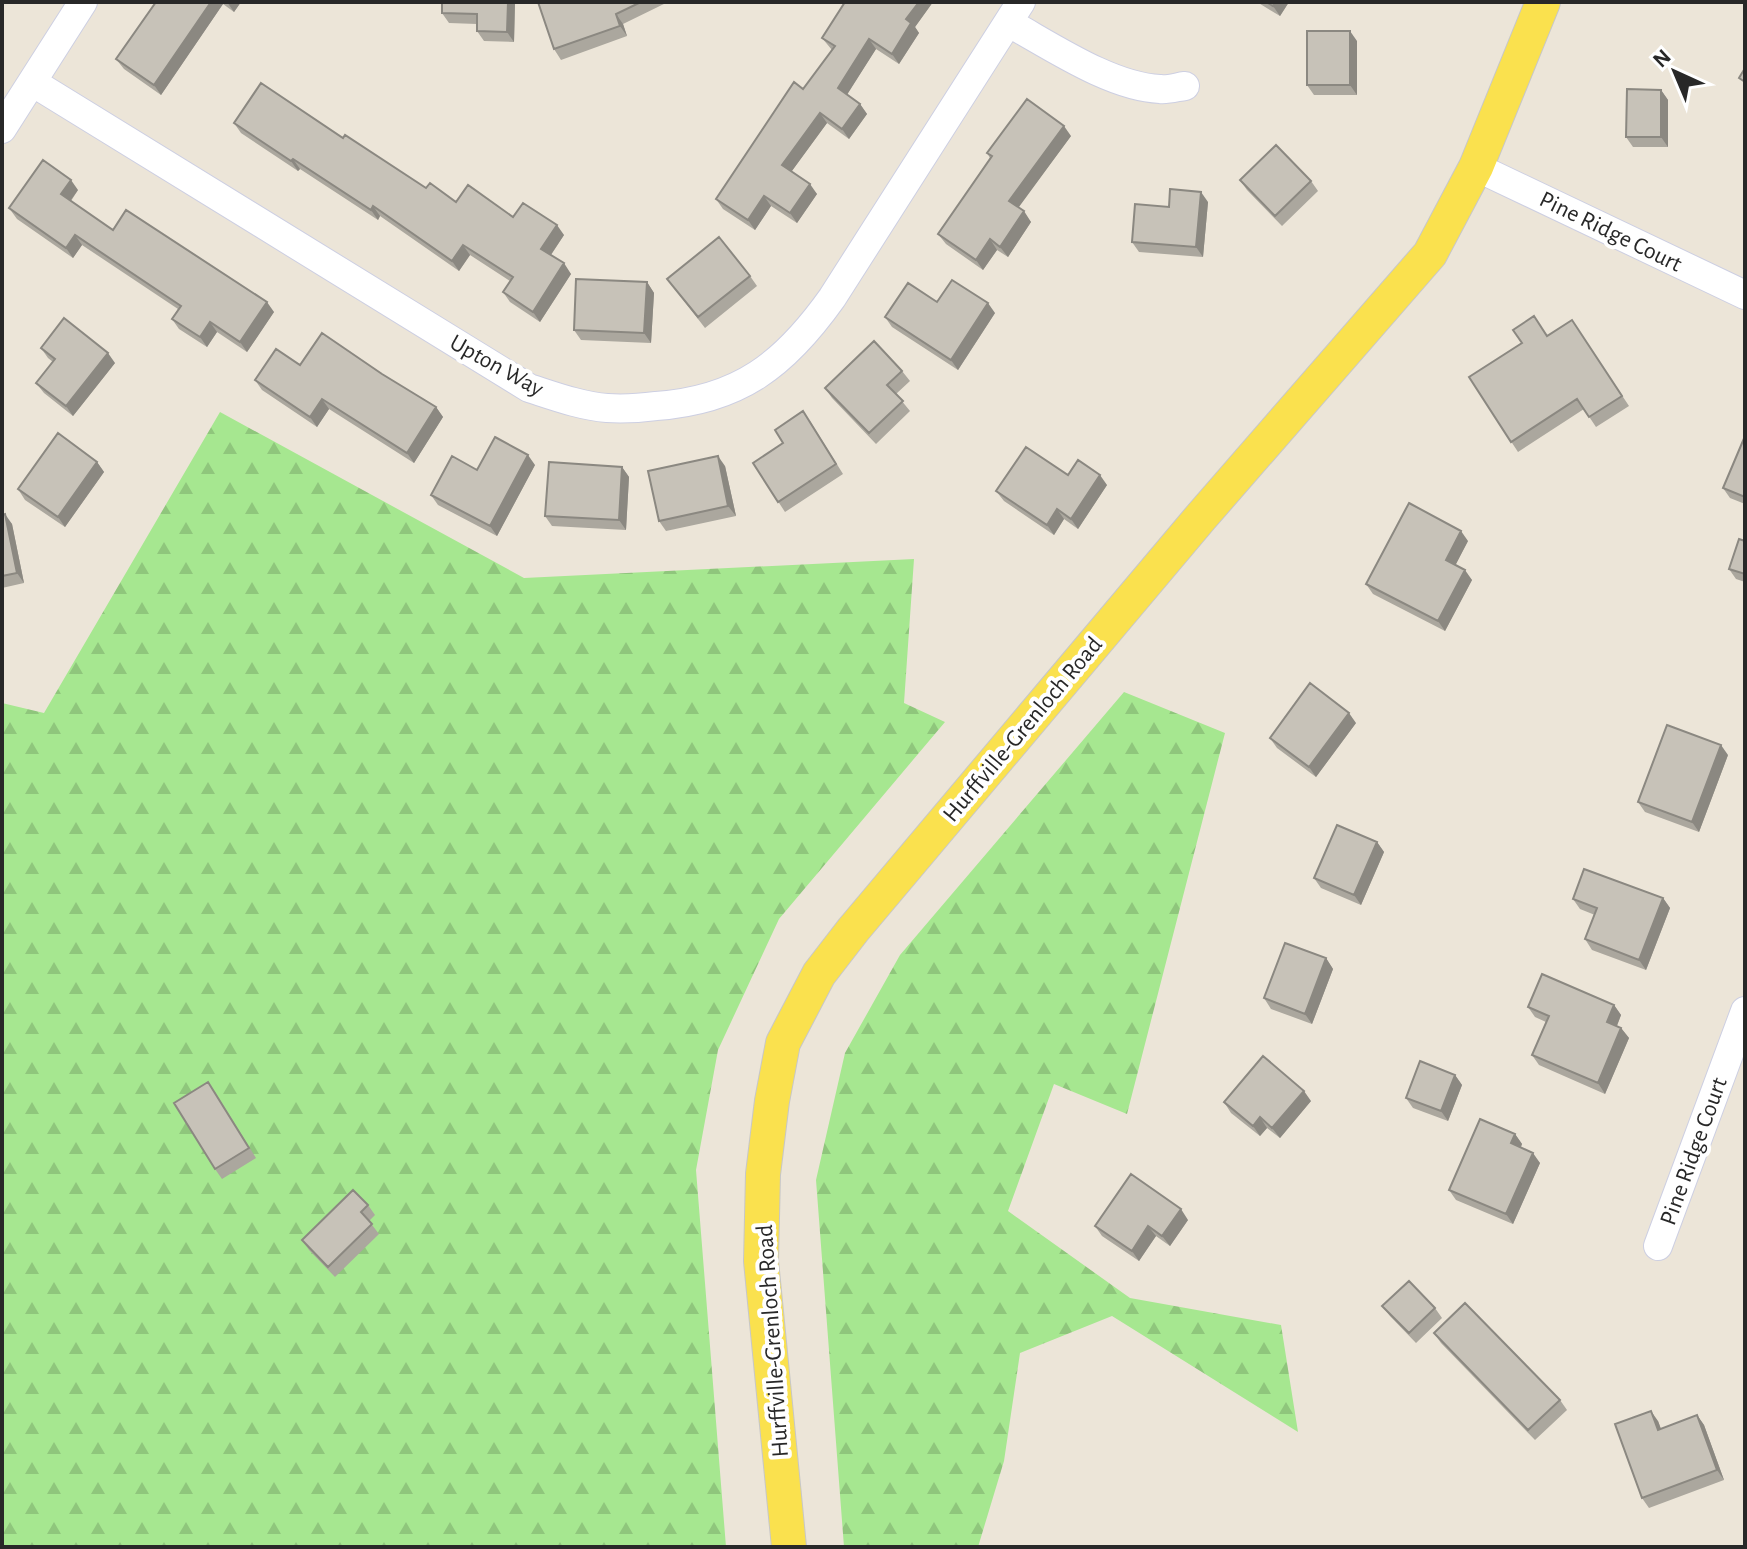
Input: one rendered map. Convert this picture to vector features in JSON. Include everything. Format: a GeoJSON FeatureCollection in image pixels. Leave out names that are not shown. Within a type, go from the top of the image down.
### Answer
{"type":"FeatureCollection","features":[{"type":"Feature","properties":{"kind":"main road","name":"Hurffville-Grenloch Road"},"geometry":{"type":"LineString","coordinates":[[789,1547],[761,1261],[763,1174],[783,1043],[819,974],[853,930],[1201,517],[1430,254],[1476,167],[1543,2]]}},
{"type":"Feature","properties":{"kind":"street"},"geometry":{"type":"LineString","coordinates":[[2,129],[83,2]]}},
{"type":"Feature","properties":{"kind":"street"},"geometry":{"type":"LineString","coordinates":[[1015,12],[1106,76],[1161,90],[1185,86]]}},
{"type":"Feature","properties":{"kind":"street","name":"Upton Way"},"geometry":{"type":"LineString","coordinates":[[32,82],[529,388],[606,408],[645,407],[681,404],[715,396],[746,383],[793,347],[832,298],[1015,12]]}},
{"type":"Feature","properties":{"kind":"street","name":"Pine Ridge Court"},"geometry":{"type":"LineString","coordinates":[[1476,167],[1745,295]]}},
{"type":"Feature","properties":{"kind":"street","name":"Pine Ridge Court"},"geometry":{"type":"LineString","coordinates":[[1658,1246],[1745,1011]]}},
{"type":"Feature","properties":{"kind":"green space"},"geometry":{"type":"Polygon","coordinates":[[[220,412],[524,578],[914,559],[904,703],[945,722],[779,919],[718,1050],[696,1170],[726,1547],[2,1547],[2,703],[44,713],[220,412]]]}},
{"type":"Feature","properties":{"kind":"green space"},"geometry":{"type":"Polygon","coordinates":[[[1124,692],[1225,733],[1127,1114],[1054,1084],[1008,1211],[1130,1298],[1281,1325],[1298,1432],[1112,1316],[1020,1353],[1004,1461],[978,1547],[844,1547],[816,1180],[845,1053],[900,955],[1124,692]]]}},
{"type":"Feature","properties":{"kind":"building"},"geometry":{"type":"Polygon","coordinates":[[[156,2],[211,2],[154,85],[116,59],[156,2]]]}},
{"type":"Feature","properties":{"kind":"building"},"geometry":{"type":"Polygon","coordinates":[[[442,2],[508,2],[507,32],[477,31],[477,14],[442,13],[442,2]]]}},
{"type":"Feature","properties":{"kind":"building"},"geometry":{"type":"Polygon","coordinates":[[[538,2],[641,2],[616,14],[620,26],[554,49],[538,2]]]}},
{"type":"Feature","properties":{"kind":"building"},"geometry":{"type":"Polygon","coordinates":[[[845,2],[919,2],[906,19],[911,23],[892,54],[869,39],[838,88],[860,104],[842,129],[820,113],[782,165],[810,184],[790,213],[764,196],[748,220],[716,199],[794,82],[803,89],[835,46],[822,38],[845,2]]]}},
{"type":"Feature","properties":{"kind":"building"},"geometry":{"type":"Polygon","coordinates":[[[1307,31],[1350,31],[1350,85],[1307,85],[1307,31]]]}},
{"type":"Feature","properties":{"kind":"building"},"geometry":{"type":"Polygon","coordinates":[[[1745,68],[1745,82],[1739,78],[1745,68]]]}},
{"type":"Feature","properties":{"kind":"building"},"geometry":{"type":"Polygon","coordinates":[[[261,83],[426,188],[430,183],[456,202],[468,185],[513,217],[523,203],[557,225],[541,249],[564,263],[533,312],[503,292],[513,277],[463,245],[452,261],[373,206],[371,210],[234,123],[261,83]]]}},
{"type":"Feature","properties":{"kind":"building"},"geometry":{"type":"Polygon","coordinates":[[[1627,89],[1661,90],[1661,137],[1626,137],[1627,89]]]}},
{"type":"Feature","properties":{"kind":"building"},"geometry":{"type":"Polygon","coordinates":[[[1027,99],[1064,126],[1009,201],[1024,211],[1000,247],[990,239],[976,260],[938,234],[992,156],[987,153],[1027,99]]]}},
{"type":"Feature","properties":{"kind":"building"},"geometry":{"type":"Polygon","coordinates":[[[1276,145],[1311,181],[1275,216],[1240,180],[1276,145]]]}},
{"type":"Feature","properties":{"kind":"building"},"geometry":{"type":"Polygon","coordinates":[[[43,160],[71,180],[61,194],[113,230],[126,210],[267,302],[240,342],[210,322],[200,337],[172,319],[181,306],[75,235],[66,248],[9,208],[43,160]]]}},
{"type":"Feature","properties":{"kind":"building"},"geometry":{"type":"Polygon","coordinates":[[[1170,189],[1201,192],[1196,247],[1132,242],[1135,204],[1169,207],[1170,189]]]}},
{"type":"Feature","properties":{"kind":"building"},"geometry":{"type":"Polygon","coordinates":[[[719,237],[750,276],[698,317],[667,279],[719,237]]]}},
{"type":"Feature","properties":{"kind":"building"},"geometry":{"type":"Polygon","coordinates":[[[576,279],[647,282],[644,333],[574,330],[576,279]]]}},
{"type":"Feature","properties":{"kind":"building"},"geometry":{"type":"Polygon","coordinates":[[[952,280],[988,303],[951,360],[885,317],[908,283],[937,302],[952,280]]]}},
{"type":"Feature","properties":{"kind":"building"},"geometry":{"type":"Polygon","coordinates":[[[1534,316],[1547,336],[1572,320],[1622,396],[1589,417],[1577,399],[1511,442],[1469,377],[1522,343],[1513,330],[1534,316]]]}},
{"type":"Feature","properties":{"kind":"building"},"geometry":{"type":"Polygon","coordinates":[[[64,318],[108,353],[66,406],[36,383],[55,359],[41,348],[64,318]]]}},
{"type":"Feature","properties":{"kind":"building"},"geometry":{"type":"Polygon","coordinates":[[[322,333],[436,407],[407,453],[322,399],[310,417],[255,380],[276,349],[300,365],[322,333]]]}},
{"type":"Feature","properties":{"kind":"building"},"geometry":{"type":"Polygon","coordinates":[[[874,341],[902,371],[887,385],[903,401],[869,433],[825,388],[874,341]]]}},
{"type":"Feature","properties":{"kind":"building"},"geometry":{"type":"Polygon","coordinates":[[[803,411],[836,464],[778,502],[753,463],[783,443],[775,430],[803,411]]]}},
{"type":"Feature","properties":{"kind":"building"},"geometry":{"type":"Polygon","coordinates":[[[58,433],[97,462],[58,517],[18,489],[58,433]]]}},
{"type":"Feature","properties":{"kind":"building"},"geometry":{"type":"Polygon","coordinates":[[[1745,436],[1745,497],[1723,488],[1745,436]]]}},
{"type":"Feature","properties":{"kind":"building"},"geometry":{"type":"Polygon","coordinates":[[[495,437],[528,455],[490,526],[431,495],[452,456],[477,470],[495,437]]]}},
{"type":"Feature","properties":{"kind":"building"},"geometry":{"type":"Polygon","coordinates":[[[1026,447],[1068,475],[1078,460],[1100,475],[1071,519],[1057,509],[1047,525],[996,491],[1026,447]]]}},
{"type":"Feature","properties":{"kind":"building"},"geometry":{"type":"Polygon","coordinates":[[[718,456],[728,506],[659,521],[648,471],[718,456]]]}},
{"type":"Feature","properties":{"kind":"building"},"geometry":{"type":"Polygon","coordinates":[[[549,462],[622,467],[619,520],[545,516],[549,462]]]}},
{"type":"Feature","properties":{"kind":"building"},"geometry":{"type":"Polygon","coordinates":[[[1409,503],[1461,531],[1446,560],[1465,570],[1438,621],[1366,584],[1409,503]]]}},
{"type":"Feature","properties":{"kind":"building"},"geometry":{"type":"Polygon","coordinates":[[[5,514],[17,573],[2,576],[2,515],[5,514]]]}},
{"type":"Feature","properties":{"kind":"building"},"geometry":{"type":"Polygon","coordinates":[[[1739,539],[1745,541],[1745,574],[1729,569],[1739,539]]]}},
{"type":"Feature","properties":{"kind":"building"},"geometry":{"type":"Polygon","coordinates":[[[1310,683],[1349,713],[1309,767],[1270,738],[1310,683]]]}},
{"type":"Feature","properties":{"kind":"building"},"geometry":{"type":"Polygon","coordinates":[[[1667,725],[1721,745],[1692,822],[1638,802],[1667,725]]]}},
{"type":"Feature","properties":{"kind":"building"},"geometry":{"type":"Polygon","coordinates":[[[1337,825],[1377,842],[1354,895],[1314,878],[1337,825]]]}},
{"type":"Feature","properties":{"kind":"building"},"geometry":{"type":"Polygon","coordinates":[[[1584,869],[1663,898],[1639,960],[1585,939],[1597,908],[1573,899],[1584,869]]]}},
{"type":"Feature","properties":{"kind":"building"},"geometry":{"type":"Polygon","coordinates":[[[1285,943],[1326,958],[1305,1014],[1264,998],[1285,943]]]}},
{"type":"Feature","properties":{"kind":"building"},"geometry":{"type":"Polygon","coordinates":[[[1542,974],[1614,1005],[1607,1022],[1621,1028],[1598,1083],[1532,1055],[1549,1016],[1528,1007],[1542,974]]]}},
{"type":"Feature","properties":{"kind":"building"},"geometry":{"type":"Polygon","coordinates":[[[1263,1056],[1304,1091],[1272,1128],[1260,1117],[1253,1126],[1224,1102],[1263,1056]]]}},
{"type":"Feature","properties":{"kind":"building"},"geometry":{"type":"Polygon","coordinates":[[[1420,1061],[1455,1075],[1441,1111],[1406,1098],[1420,1061]]]}},
{"type":"Feature","properties":{"kind":"building"},"geometry":{"type":"Polygon","coordinates":[[[208,1082],[249,1148],[215,1169],[174,1103],[208,1082]]]}},
{"type":"Feature","properties":{"kind":"building"},"geometry":{"type":"Polygon","coordinates":[[[1480,1119],[1515,1134],[1511,1143],[1533,1153],[1506,1214],[1449,1190],[1480,1119]]]}},
{"type":"Feature","properties":{"kind":"building"},"geometry":{"type":"Polygon","coordinates":[[[1131,1174],[1181,1209],[1162,1236],[1148,1226],[1132,1251],[1095,1226],[1131,1174]]]}},
{"type":"Feature","properties":{"kind":"building"},"geometry":{"type":"Polygon","coordinates":[[[353,1190],[368,1205],[361,1212],[372,1224],[328,1267],[302,1240],[353,1190]]]}},
{"type":"Feature","properties":{"kind":"building"},"geometry":{"type":"Polygon","coordinates":[[[1409,1281],[1435,1308],[1409,1333],[1382,1306],[1409,1281]]]}},
{"type":"Feature","properties":{"kind":"building"},"geometry":{"type":"Polygon","coordinates":[[[1465,1303],[1560,1400],[1528,1430],[1434,1333],[1465,1303]]]}},
{"type":"Feature","properties":{"kind":"building"},"geometry":{"type":"Polygon","coordinates":[[[1651,1411],[1658,1430],[1697,1415],[1717,1470],[1642,1498],[1615,1424],[1651,1411]]]}}]}
